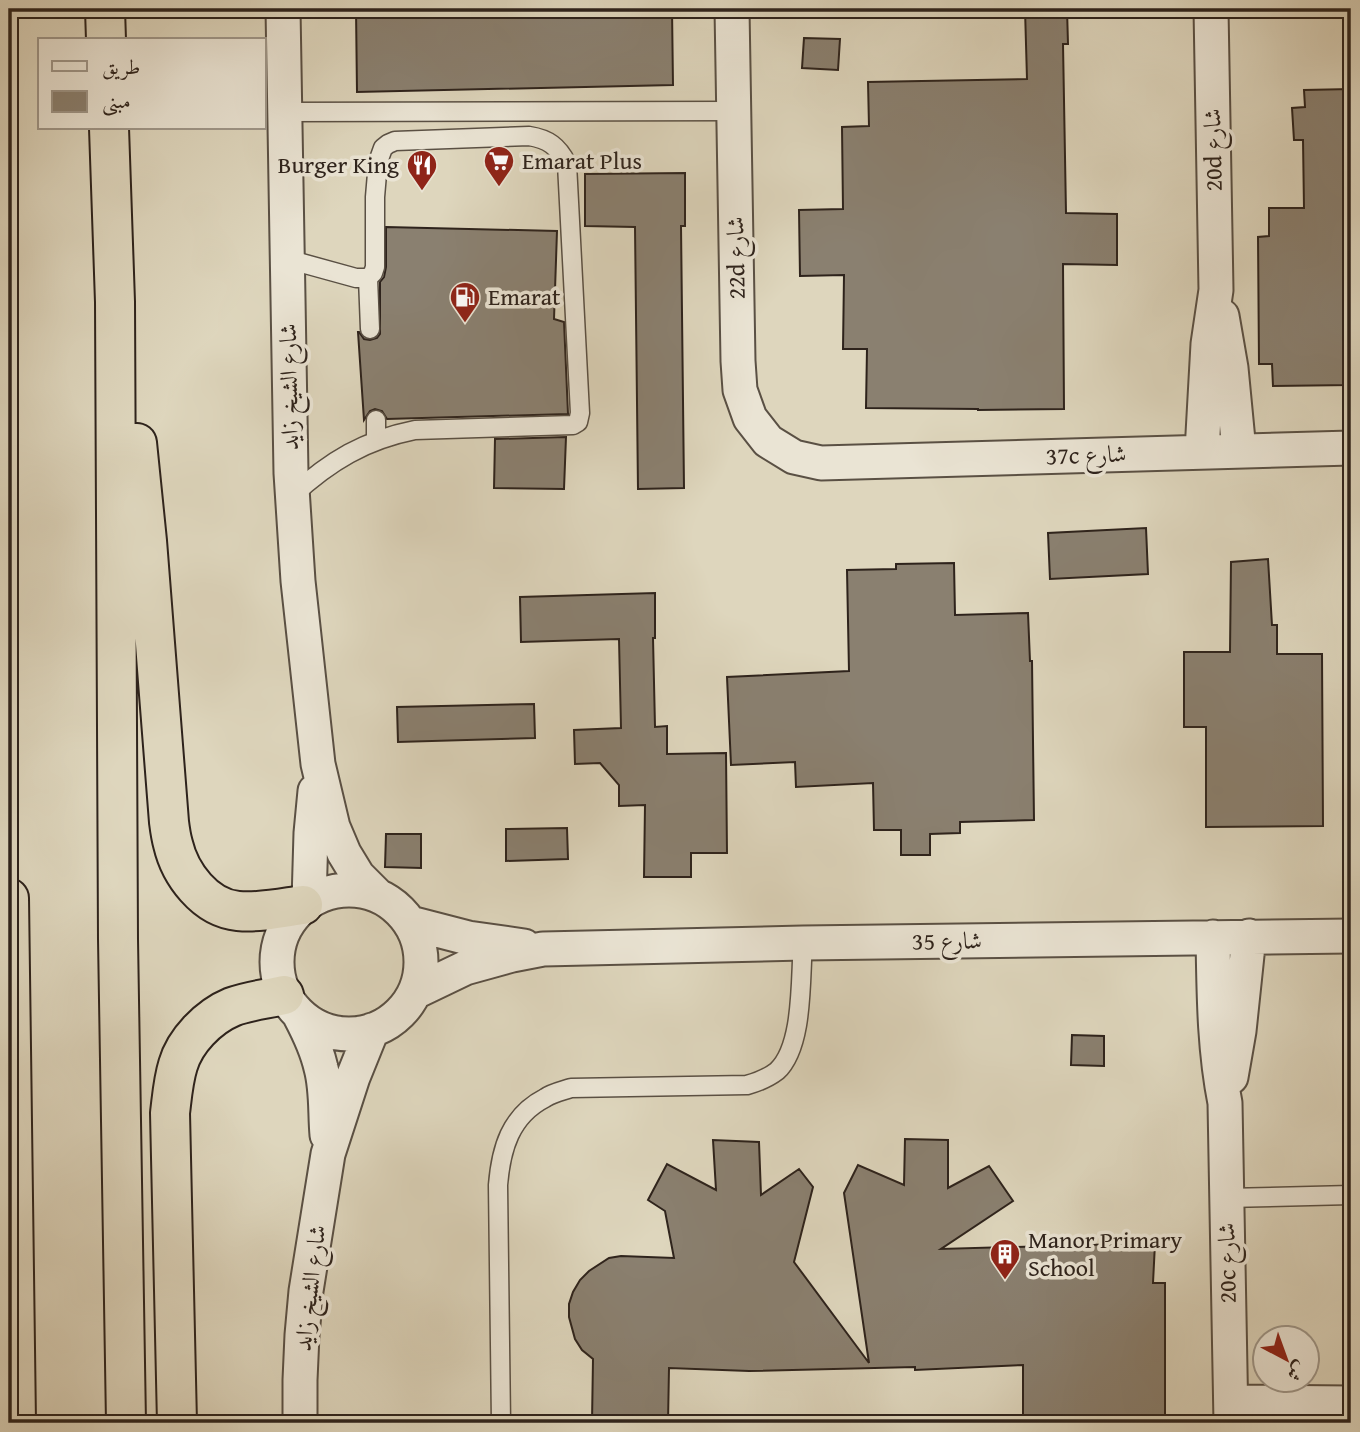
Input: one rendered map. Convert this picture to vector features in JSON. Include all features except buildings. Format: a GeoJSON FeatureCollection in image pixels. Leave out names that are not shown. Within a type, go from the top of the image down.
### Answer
{"type":"FeatureCollection","features":[{"type":"Feature","properties":{"kind":"highway"},"geometry":{"type":"LineString","coordinates":[[105,9],[106,38]]}},
{"type":"Feature","properties":{"kind":"highway"},"geometry":{"type":"LineString","coordinates":[[109,130],[115,302],[118,939],[126,1423]]}},
{"type":"Feature","properties":{"kind":"highway"},"geometry":{"type":"LineString","coordinates":[[115,302],[134,421],[148,541],[173,846],[184,871],[200,893],[217,905],[236,911],[262,911],[306,903]]}},
{"type":"Feature","properties":{"kind":"highway"},"geometry":{"type":"LineString","coordinates":[[9,898],[16,1423]]}},
{"type":"Feature","properties":{"kind":"highway"},"geometry":{"type":"LineString","coordinates":[[177,1423],[170,1113],[178,1063],[191,1040],[209,1021],[232,1007],[292,1006]]}},
{"type":"Feature","properties":{"kind":"street","name":"شارع الشيخ زايد"},"geometry":{"type":"LineString","coordinates":[[283,9],[293,495],[298,581],[318,764]]}},
{"type":"Feature","properties":{"kind":"street","name":"22d شارع"},"geometry":{"type":"LineString","coordinates":[[732,9],[740,390],[750,418],[768,441],[794,457],[821,463]]}},
{"type":"Feature","properties":{"kind":"street","name":"20d شارع"},"geometry":{"type":"LineString","coordinates":[[1202,452],[1208,344],[1216,290],[1211,9]]}},
{"type":"Feature","properties":{"kind":"street","name":"20d شارع"},"geometry":{"type":"LineString","coordinates":[[1216,290],[1231,368],[1239,451]]}},
{"type":"Feature","properties":{"kind":"street","name":"37c شارع"},"geometry":{"type":"LineString","coordinates":[[821,463],[1351,448]]}},
{"type":"Feature","properties":{"kind":"street"},"geometry":{"type":"LineString","coordinates":[[306,903],[318,764]]}},
{"type":"Feature","properties":{"kind":"street"},"geometry":{"type":"LineString","coordinates":[[292,1006],[316,1027],[334,1033],[354,1034],[372,1030],[390,1021],[404,1008],[415,992],[420,974],[418,939],[410,923],[396,906],[377,895],[358,876],[344,853],[333,827],[318,764]]}},
{"type":"Feature","properties":{"kind":"street"},"geometry":{"type":"LineString","coordinates":[[328,1154],[322,1070],[313,1042],[278,979],[278,947],[283,931],[306,903],[331,891],[355,890],[377,895]]}},
{"type":"Feature","properties":{"kind":"street","name":"شارع 35"},"geometry":{"type":"LineString","coordinates":[[410,923],[468,938],[543,950]]}},
{"type":"Feature","properties":{"kind":"street","name":"20c شارع"},"geometry":{"type":"LineString","coordinates":[[1225,1103],[1238,1040],[1249,936]]}},
{"type":"Feature","properties":{"kind":"street","name":"شارع 35"},"geometry":{"type":"LineString","coordinates":[[415,992],[465,968],[543,950],[803,943],[1351,936]]}},
{"type":"Feature","properties":{"kind":"street","name":"20c شارع"},"geometry":{"type":"LineString","coordinates":[[1213,937],[1215,1024],[1225,1103],[1231,1412]]}},
{"type":"Feature","properties":{"kind":"street"},"geometry":{"type":"LineString","coordinates":[[328,1154],[353,1077],[372,1030]]}},
{"type":"Feature","properties":{"kind":"street","name":"شارع الشيخ زايد"},"geometry":{"type":"LineString","coordinates":[[300,1423],[305,1302],[328,1154]]}},
{"type":"Feature","properties":{"kind":"street"},"geometry":{"type":"LineString","coordinates":[[1231,1412],[1351,1403]]}},
{"type":"Feature","properties":{"kind":"street"},"geometry":{"type":"LineString","coordinates":[[1339,1423],[1351,1421]]}},
{"type":"Feature","properties":{"kind":"lane"},"geometry":{"type":"LineString","coordinates":[[285,112],[734,111]]}},
{"type":"Feature","properties":{"kind":"lane"},"geometry":{"type":"LineString","coordinates":[[287,259],[356,278],[368,278],[373,273],[378,162],[383,148],[395,141],[529,136],[542,138],[553,144],[567,164],[580,413],[578,422],[573,425],[415,430],[394,434],[351,451],[330,464],[293,495]]}},
{"type":"Feature","properties":{"kind":"lane"},"geometry":{"type":"LineString","coordinates":[[368,278],[370,329]]}},
{"type":"Feature","properties":{"kind":"lane"},"geometry":{"type":"LineString","coordinates":[[376,420],[376,440]]}},
{"type":"Feature","properties":{"kind":"lane"},"geometry":{"type":"LineString","coordinates":[[501,1423],[498,1185],[500,1161],[508,1135],[524,1113],[545,1097],[570,1088],[747,1085],[762,1081],[777,1070],[788,1056],[794,1039],[803,943]]}},
{"type":"Feature","properties":{"kind":"lane"},"geometry":{"type":"LineString","coordinates":[[1226,1198],[1351,1195]]}},
{"type":"Feature","properties":{"kind":"place","name":"Emarat Plus"},"geometry":{"type":"Point","coordinates":[499,188]}},
{"type":"Feature","properties":{"kind":"place","name":"Burger King"},"geometry":{"type":"Point","coordinates":[422,192]}},
{"type":"Feature","properties":{"kind":"place","name":"Emarat"},"geometry":{"type":"Point","coordinates":[465,324]}},
{"type":"Feature","properties":{"kind":"place","name":"Manor Primary School"},"geometry":{"type":"Point","coordinates":[1005,1281]}}]}
